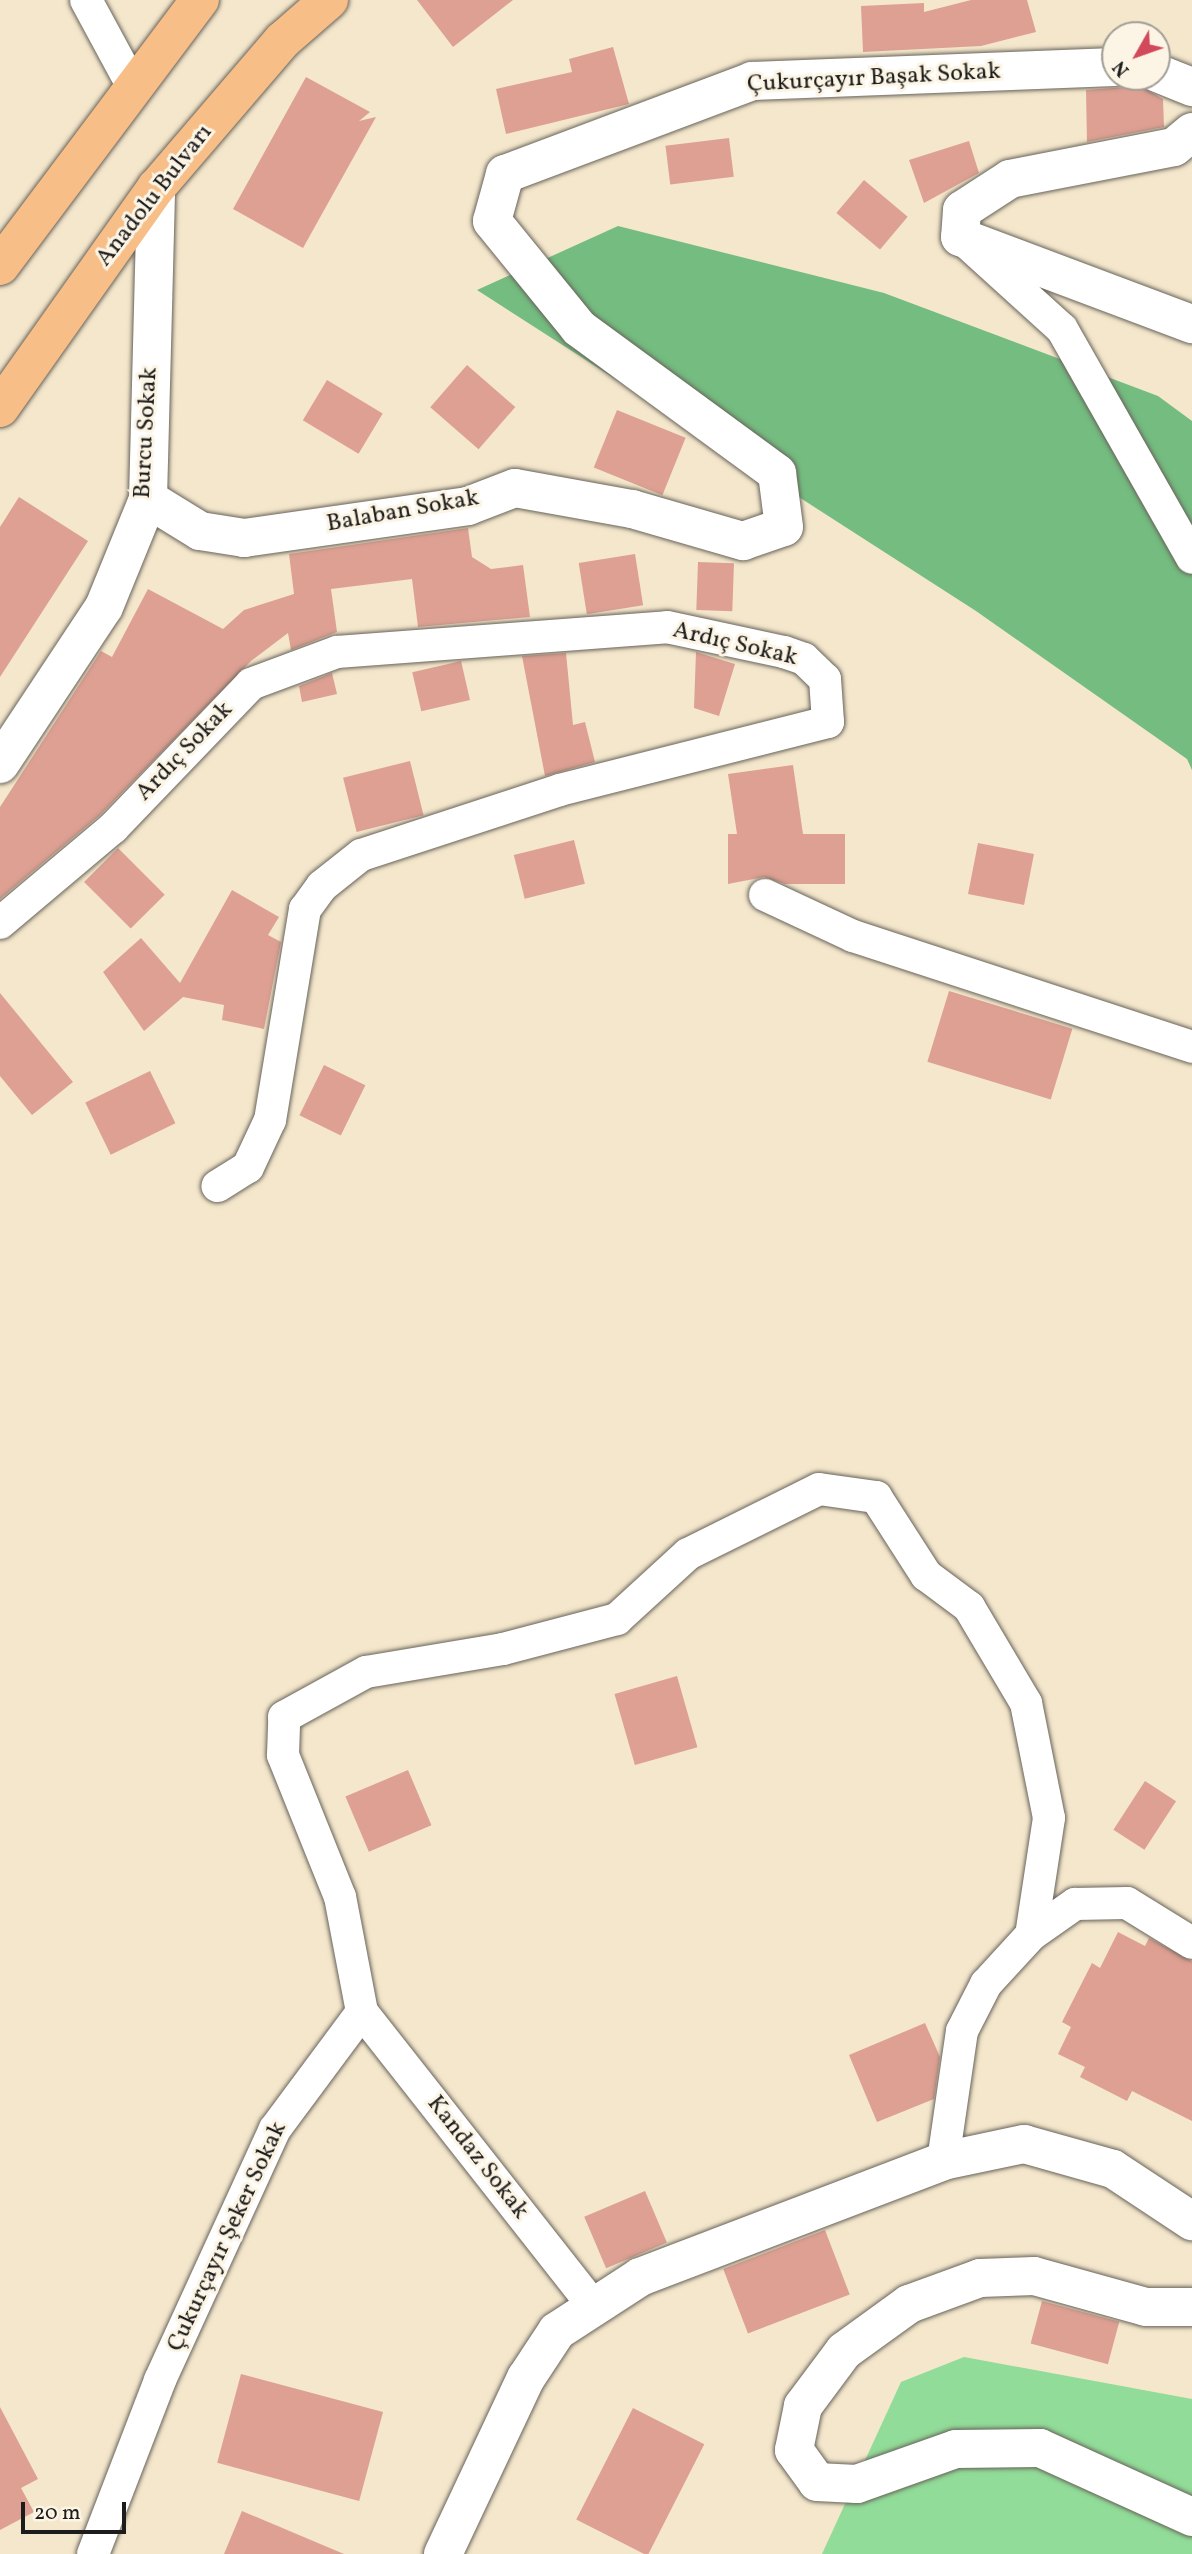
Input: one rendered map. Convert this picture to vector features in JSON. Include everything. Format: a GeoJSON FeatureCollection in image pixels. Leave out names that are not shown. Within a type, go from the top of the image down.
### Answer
{"type":"FeatureCollection","features":[{"type":"Feature","properties":{"kind":"highway"},"geometry":{"type":"LineString","coordinates":[[6,245],[200,0]]}},
{"type":"Feature","properties":{"kind":"highway","name":"Anadolu Bulvarı"},"geometry":{"type":"LineString","coordinates":[[0,408],[156,188],[283,40],[329,0]]}},
{"type":"Feature","properties":{"kind":"street"},"geometry":{"type":"LineString","coordinates":[[86,0],[133,87]]}},
{"type":"Feature","properties":{"kind":"street","name":"Çukurçayır Başak Sokak"},"geometry":{"type":"LineString","coordinates":[[784,527],[777,473],[579,328],[492,221],[505,174],[752,81],[1101,68]]}},
{"type":"Feature","properties":{"kind":"street"},"geometry":{"type":"LineString","coordinates":[[1171,79],[1192,87]]}},
{"type":"Feature","properties":{"kind":"street"},"geometry":{"type":"LineString","coordinates":[[960,237],[962,210],[1010,179],[1174,147],[1192,132]]}},
{"type":"Feature","properties":{"kind":"street","name":"Burcu Sokak"},"geometry":{"type":"LineString","coordinates":[[0,764],[104,607],[148,499],[156,188]]}},
{"type":"Feature","properties":{"kind":"street"},"geometry":{"type":"LineString","coordinates":[[960,237],[1192,324]]}},
{"type":"Feature","properties":{"kind":"street"},"geometry":{"type":"LineString","coordinates":[[960,237],[1062,329],[1192,558]]}},
{"type":"Feature","properties":{"kind":"street","name":"Balaban Sokak"},"geometry":{"type":"LineString","coordinates":[[148,499],[200,531],[244,538],[468,506],[515,488],[632,509],[743,541],[784,527]]}},
{"type":"Feature","properties":{"kind":"street","name":"Ardıç Sokak"},"geometry":{"type":"LineString","coordinates":[[0,923],[113,828],[251,684],[337,652],[667,627],[784,652],[804,659],[825,679],[828,722],[534,798],[361,855],[322,886],[305,909],[270,1119],[248,1167],[218,1186]]}},
{"type":"Feature","properties":{"kind":"street"},"geometry":{"type":"LineString","coordinates":[[765,895],[853,936],[1192,1048]]}},
{"type":"Feature","properties":{"kind":"street"},"geometry":{"type":"LineString","coordinates":[[362,2012],[340,1897],[283,1755],[284,1717],[366,1672],[503,1650],[617,1619],[688,1554],[819,1489],[876,1497],[926,1575],[969,1607],[1026,1703],[1049,1818],[1031,1935]]}},
{"type":"Feature","properties":{"kind":"street"},"geometry":{"type":"LineString","coordinates":[[943,2161],[962,2031],[986,1984],[1031,1935],[1075,1904],[1127,1903],[1192,1943]]}},
{"type":"Feature","properties":{"kind":"street","name":"Kandaz Sokak"},"geometry":{"type":"LineString","coordinates":[[362,2012],[591,2303]]}},
{"type":"Feature","properties":{"kind":"street","name":"Çukurçayır Şeker Sokak"},"geometry":{"type":"LineString","coordinates":[[93,2554],[160,2380],[275,2129],[362,2012]]}},
{"type":"Feature","properties":{"kind":"street"},"geometry":{"type":"LineString","coordinates":[[443,2554],[526,2378],[557,2331],[591,2303],[793,2214],[943,2161],[1024,2144],[1113,2169],[1192,2221]]}},
{"type":"Feature","properties":{"kind":"street"},"geometry":{"type":"LineString","coordinates":[[1192,2307],[1146,2306],[1034,2276],[981,2278],[909,2304],[844,2351],[803,2406],[794,2451],[817,2482],[857,2484],[956,2449],[1040,2448],[1192,2517]]}},
{"type":"Feature","properties":{"kind":"green space"},"geometry":{"type":"Polygon","coordinates":[[[618,226],[884,293],[1158,396],[1192,421],[1192,770],[1187,759],[976,611],[477,290],[618,226]]]}},
{"type":"Feature","properties":{"kind":"green space"},"geometry":{"type":"Polygon","coordinates":[[[964,2357],[1192,2399],[1192,2554],[822,2554],[901,2382],[964,2357]]]}},
{"type":"Feature","properties":{"kind":"building"},"geometry":{"type":"Polygon","coordinates":[[[417,0],[513,0],[453,47],[417,0]]]}},
{"type":"Feature","properties":{"kind":"building"},"geometry":{"type":"Polygon","coordinates":[[[971,0],[1027,0],[1036,32],[981,46],[863,52],[861,6],[924,3],[924,12],[971,0]]]}},
{"type":"Feature","properties":{"kind":"building"},"geometry":{"type":"Polygon","coordinates":[[[613,47],[629,104],[506,134],[496,89],[572,72],[569,59],[613,47]]]}},
{"type":"Feature","properties":{"kind":"building"},"geometry":{"type":"Polygon","coordinates":[[[306,77],[370,112],[359,121],[376,117],[303,248],[233,209],[306,77]]]}},
{"type":"Feature","properties":{"kind":"building"},"geometry":{"type":"Polygon","coordinates":[[[1086,90],[1149,91],[1163,99],[1164,127],[1087,142],[1086,90]]]}},
{"type":"Feature","properties":{"kind":"building"},"geometry":{"type":"Polygon","coordinates":[[[729,138],[734,177],[670,185],[665,146],[729,138]]]}},
{"type":"Feature","properties":{"kind":"building"},"geometry":{"type":"Polygon","coordinates":[[[969,141],[979,173],[924,203],[909,160],[969,141]]]}},
{"type":"Feature","properties":{"kind":"building"},"geometry":{"type":"Polygon","coordinates":[[[864,180],[908,217],[880,250],[836,213],[864,180]]]}},
{"type":"Feature","properties":{"kind":"building"},"geometry":{"type":"Polygon","coordinates":[[[467,365],[515,407],[479,449],[430,407],[467,365]]]}},
{"type":"Feature","properties":{"kind":"building"},"geometry":{"type":"Polygon","coordinates":[[[327,380],[383,413],[359,454],[303,420],[327,380]]]}},
{"type":"Feature","properties":{"kind":"building"},"geometry":{"type":"Polygon","coordinates":[[[617,410],[686,438],[662,495],[594,467],[617,410]]]}},
{"type":"Feature","properties":{"kind":"building"},"geometry":{"type":"Polygon","coordinates":[[[19,497],[88,541],[0,677],[0,527],[19,497]]]}},
{"type":"Feature","properties":{"kind":"building"},"geometry":{"type":"Polygon","coordinates":[[[468,528],[472,557],[491,569],[523,565],[530,617],[418,627],[412,579],[331,589],[337,632],[291,650],[288,633],[251,661],[100,815],[0,899],[0,807],[101,651],[112,657],[148,589],[223,629],[244,610],[294,594],[289,554],[468,528]]]}},
{"type":"Feature","properties":{"kind":"building"},"geometry":{"type":"Polygon","coordinates":[[[635,554],[643,605],[587,614],[579,563],[635,554]]]}},
{"type":"Feature","properties":{"kind":"building"},"geometry":{"type":"Polygon","coordinates":[[[698,562],[734,563],[732,611],[696,610],[698,562]]]}},
{"type":"Feature","properties":{"kind":"building"},"geometry":{"type":"Polygon","coordinates":[[[696,652],[735,664],[719,716],[694,708],[696,652]]]}},
{"type":"Feature","properties":{"kind":"building"},"geometry":{"type":"Polygon","coordinates":[[[566,653],[573,725],[585,722],[595,762],[545,776],[522,656],[566,653]]]}},
{"type":"Feature","properties":{"kind":"building"},"geometry":{"type":"Polygon","coordinates":[[[461,661],[470,700],[421,711],[412,672],[461,661]]]}},
{"type":"Feature","properties":{"kind":"building"},"geometry":{"type":"Polygon","coordinates":[[[332,673],[337,694],[302,702],[299,686],[332,673]]]}},
{"type":"Feature","properties":{"kind":"building"},"geometry":{"type":"Polygon","coordinates":[[[410,761],[424,815],[357,832],[343,778],[410,761]]]}},
{"type":"Feature","properties":{"kind":"building"},"geometry":{"type":"Polygon","coordinates":[[[793,765],[803,834],[845,834],[845,884],[785,884],[764,877],[728,884],[728,834],[737,834],[728,774],[793,765]]]}},
{"type":"Feature","properties":{"kind":"building"},"geometry":{"type":"Polygon","coordinates":[[[574,840],[585,884],[525,899],[514,855],[574,840]]]}},
{"type":"Feature","properties":{"kind":"building"},"geometry":{"type":"Polygon","coordinates":[[[978,843],[1034,854],[1024,905],[968,894],[978,843]]]}},
{"type":"Feature","properties":{"kind":"building"},"geometry":{"type":"Polygon","coordinates":[[[118,848],[165,895],[131,929],[84,882],[118,848]]]}},
{"type":"Feature","properties":{"kind":"building"},"geometry":{"type":"Polygon","coordinates":[[[232,890],[279,917],[268,935],[281,942],[264,1029],[222,1020],[224,1005],[183,997],[144,1031],[103,972],[141,938],[180,983],[232,890]]]}},
{"type":"Feature","properties":{"kind":"building"},"geometry":{"type":"Polygon","coordinates":[[[949,991],[1072,1029],[1051,1099],[927,1062],[949,991]]]}},
{"type":"Feature","properties":{"kind":"building"},"geometry":{"type":"Polygon","coordinates":[[[0,993],[73,1082],[32,1115],[0,1076],[0,993]]]}},
{"type":"Feature","properties":{"kind":"building"},"geometry":{"type":"Polygon","coordinates":[[[324,1065],[365,1085],[341,1135],[299,1115],[324,1065]]]}},
{"type":"Feature","properties":{"kind":"building"},"geometry":{"type":"Polygon","coordinates":[[[150,1071],[175,1123],[111,1155],[85,1103],[150,1071]]]}},
{"type":"Feature","properties":{"kind":"building"},"geometry":{"type":"Polygon","coordinates":[[[677,1676],[697,1747],[635,1765],[615,1694],[677,1676]]]}},
{"type":"Feature","properties":{"kind":"building"},"geometry":{"type":"Polygon","coordinates":[[[408,1770],[431,1825],[369,1852],[345,1797],[408,1770]]]}},
{"type":"Feature","properties":{"kind":"building"},"geometry":{"type":"Polygon","coordinates":[[[1145,1781],[1176,1801],[1144,1850],[1113,1830],[1145,1781]]]}},
{"type":"Feature","properties":{"kind":"building"},"geometry":{"type":"Polygon","coordinates":[[[1118,1932],[1145,1946],[1149,1938],[1192,1961],[1192,2121],[1132,2091],[1127,2101],[1080,2077],[1085,2067],[1058,2054],[1071,2027],[1062,2022],[1092,1963],[1100,1968],[1118,1932]]]}},
{"type":"Feature","properties":{"kind":"building"},"geometry":{"type":"Polygon","coordinates":[[[925,2023],[940,2057],[934,2099],[877,2122],[849,2055],[925,2023]]]}},
{"type":"Feature","properties":{"kind":"building"},"geometry":{"type":"Polygon","coordinates":[[[645,2191],[667,2243],[606,2268],[584,2217],[645,2191]]]}},
{"type":"Feature","properties":{"kind":"building"},"geometry":{"type":"Polygon","coordinates":[[[825,2230],[850,2294],[748,2333],[723,2269],[825,2230]]]}},
{"type":"Feature","properties":{"kind":"building"},"geometry":{"type":"Polygon","coordinates":[[[1042,2301],[1119,2322],[1108,2364],[1031,2344],[1042,2301]]]}},
{"type":"Feature","properties":{"kind":"building"},"geometry":{"type":"Polygon","coordinates":[[[241,2374],[383,2412],[359,2501],[217,2463],[241,2374]]]}},
{"type":"Feature","properties":{"kind":"building"},"geometry":{"type":"Polygon","coordinates":[[[0,2407],[38,2479],[21,2488],[34,2512],[0,2530],[0,2407]]]}},
{"type":"Feature","properties":{"kind":"building"},"geometry":{"type":"Polygon","coordinates":[[[633,2408],[704,2444],[648,2554],[576,2519],[633,2408]]]}},
{"type":"Feature","properties":{"kind":"building"},"geometry":{"type":"Polygon","coordinates":[[[242,2511],[344,2554],[224,2554],[242,2511]]]}}]}
